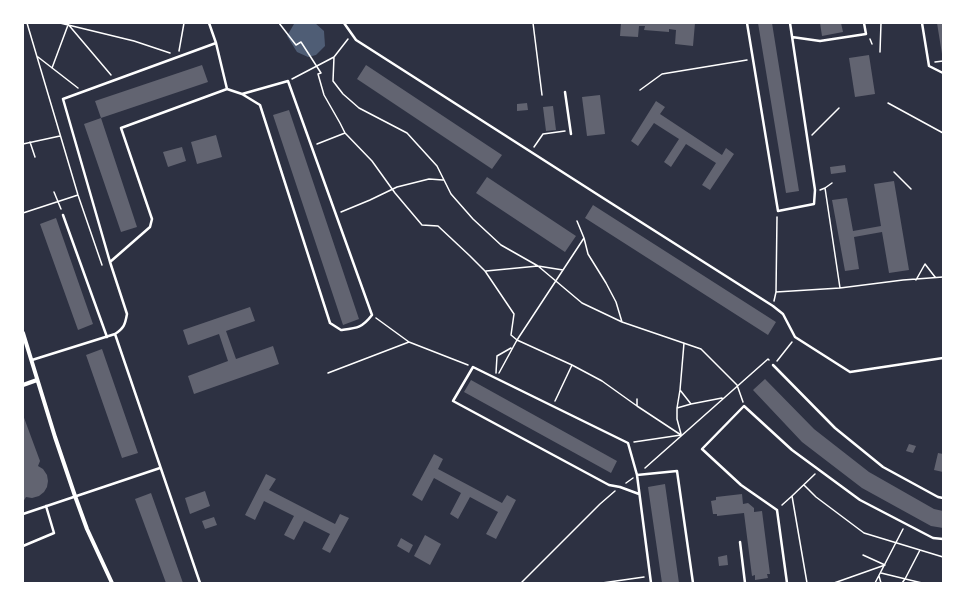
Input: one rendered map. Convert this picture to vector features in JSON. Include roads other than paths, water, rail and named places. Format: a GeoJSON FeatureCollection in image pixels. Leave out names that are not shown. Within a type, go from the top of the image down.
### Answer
{"type":"FeatureCollection","features":[{"type":"Feature","properties":{"kind":"street"},"geometry":{"type":"LineString","coordinates":[[23,333],[24,341],[32,360],[55,437],[75,496],[87,529],[112,583]]}},
{"type":"Feature","properties":{"kind":"street"},"geometry":{"type":"LineString","coordinates":[[23,385],[37,380]]}},
{"type":"Feature","properties":{"kind":"lane"},"geometry":{"type":"LineString","coordinates":[[209,23],[216,42],[227,90]]}},
{"type":"Feature","properties":{"kind":"lane"},"geometry":{"type":"LineString","coordinates":[[344,23],[356,40],[773,306],[783,314],[795,337],[850,372],[943,358]]}},
{"type":"Feature","properties":{"kind":"lane"},"geometry":{"type":"LineString","coordinates":[[747,23],[778,211],[814,204],[816,190],[790,23]]}},
{"type":"Feature","properties":{"kind":"lane"},"geometry":{"type":"LineString","coordinates":[[792,37],[820,42],[866,34],[864,23]]}},
{"type":"Feature","properties":{"kind":"lane"},"geometry":{"type":"LineString","coordinates":[[922,23],[929,66],[943,73]]}},
{"type":"Feature","properties":{"kind":"lane"},"geometry":{"type":"LineString","coordinates":[[32,360],[115,334],[123,329],[127,314],[110,262],[63,99],[216,42]]}},
{"type":"Feature","properties":{"kind":"lane"},"geometry":{"type":"LineString","coordinates":[[110,262],[150,227],[152,219],[121,128],[227,90],[242,94],[260,105],[330,323],[341,330],[357,328],[366,322],[372,315],[288,81],[242,94]]}},
{"type":"Feature","properties":{"kind":"lane"},"geometry":{"type":"LineString","coordinates":[[565,92],[571,132]]}},
{"type":"Feature","properties":{"kind":"lane"},"geometry":{"type":"LineString","coordinates":[[63,215],[107,337]]}},
{"type":"Feature","properties":{"kind":"lane"},"geometry":{"type":"LineString","coordinates":[[115,334],[200,583]]}},
{"type":"Feature","properties":{"kind":"lane"},"geometry":{"type":"LineString","coordinates":[[773,365],[835,428],[883,467],[938,497],[943,498]]}},
{"type":"Feature","properties":{"kind":"lane"},"geometry":{"type":"LineString","coordinates":[[639,494],[609,485],[453,401],[473,367],[628,443],[637,475],[651,583]]}},
{"type":"Feature","properties":{"kind":"lane"},"geometry":{"type":"LineString","coordinates":[[787,583],[777,510],[741,485],[702,449],[744,406],[792,450],[860,500],[933,538],[943,539]]}},
{"type":"Feature","properties":{"kind":"lane"},"geometry":{"type":"LineString","coordinates":[[23,514],[160,468]]}},
{"type":"Feature","properties":{"kind":"lane"},"geometry":{"type":"LineString","coordinates":[[637,475],[677,471],[693,583]]}},
{"type":"Feature","properties":{"kind":"lane"},"geometry":{"type":"LineString","coordinates":[[23,546],[54,533],[46,506]]}},
{"type":"Feature","properties":{"kind":"lane"},"geometry":{"type":"LineString","coordinates":[[740,542],[745,583]]}},
{"type":"Feature","properties":{"kind":"water"},"geometry":{"type":"Polygon","coordinates":[[[296,23],[315,23],[324,31],[325,46],[316,55],[308,57],[297,52],[287,36],[296,23]]]}}]}
